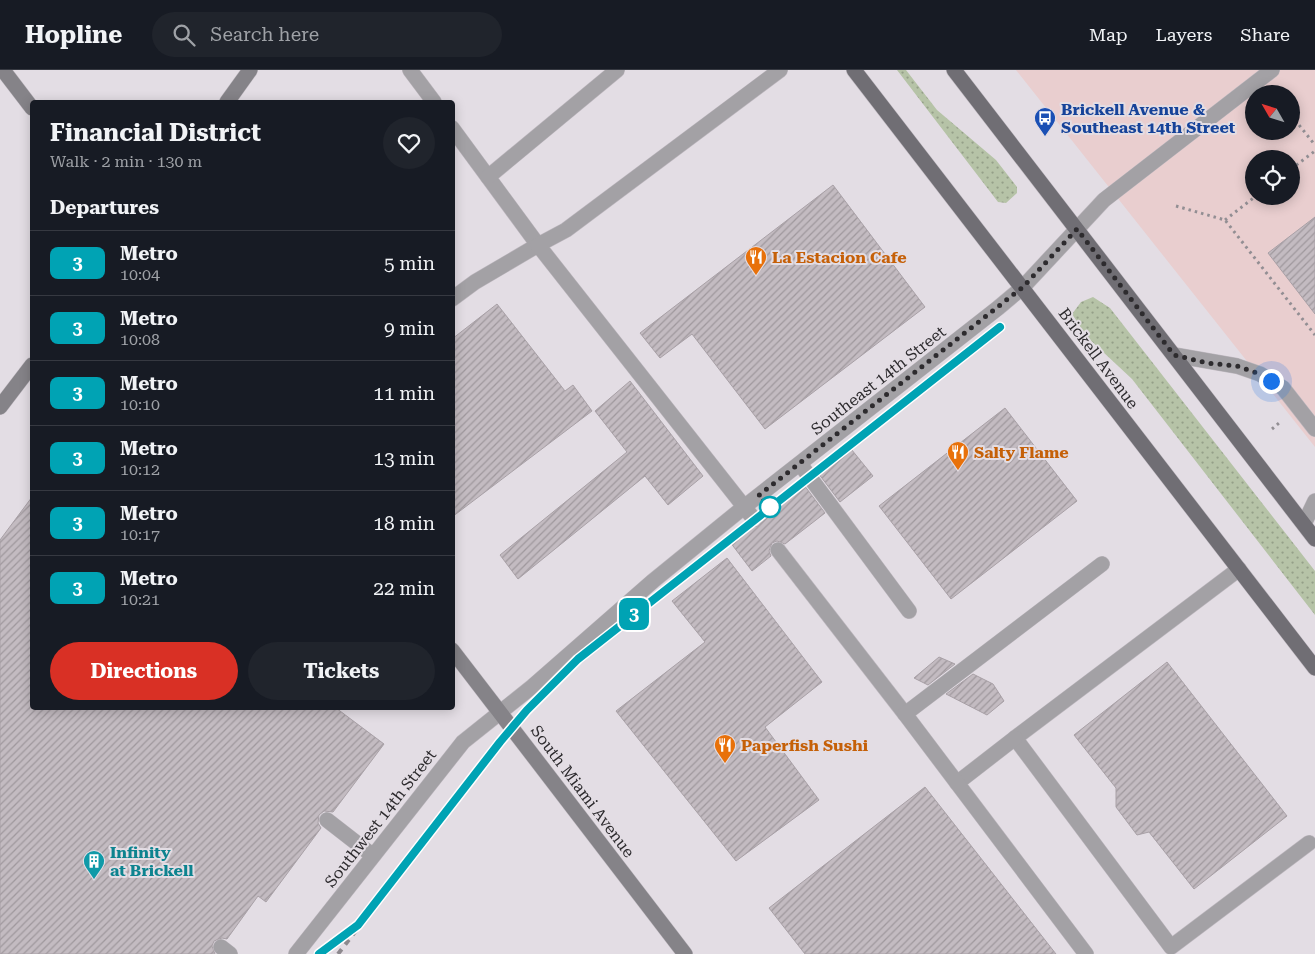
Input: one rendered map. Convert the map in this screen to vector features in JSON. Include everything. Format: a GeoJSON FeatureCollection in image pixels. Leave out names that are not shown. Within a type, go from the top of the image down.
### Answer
{"type":"FeatureCollection","features":[{"type":"Feature","properties":{"kind":"main road"},"geometry":{"type":"LineString","coordinates":[[3,70],[30,105]]}},
{"type":"Feature","properties":{"kind":"main road"},"geometry":{"type":"LineString","coordinates":[[228,100],[250,70]]}},
{"type":"Feature","properties":{"kind":"main road","name":"Brickell Avenue"},"geometry":{"type":"LineString","coordinates":[[854,70],[1315,668]]}},
{"type":"Feature","properties":{"kind":"main road"},"geometry":{"type":"LineString","coordinates":[[954,70],[1315,539]]}},
{"type":"Feature","properties":{"kind":"main road"},"geometry":{"type":"LineString","coordinates":[[0,407],[30,367]]}},
{"type":"Feature","properties":{"kind":"main road","name":"South Miami Avenue"},"geometry":{"type":"LineString","coordinates":[[455,654],[685,954]]}},
{"type":"Feature","properties":{"kind":"street"},"geometry":{"type":"LineString","coordinates":[[410,70],[432,100]]}},
{"type":"Feature","properties":{"kind":"street"},"geometry":{"type":"LineString","coordinates":[[488,177],[617,70]]}},
{"type":"Feature","properties":{"kind":"street"},"geometry":{"type":"LineString","coordinates":[[455,297],[475,282],[566,230],[780,70]]}},
{"type":"Feature","properties":{"kind":"street","name":"Southeast 14th Street"},"geometry":{"type":"LineString","coordinates":[[500,712],[748,512],[800,464],[1023,287],[1104,200],[1272,70]]}},
{"type":"Feature","properties":{"kind":"street"},"geometry":{"type":"LineString","coordinates":[[455,132],[538,245],[748,512]]}},
{"type":"Feature","properties":{"kind":"street"},"geometry":{"type":"LineString","coordinates":[[1174,355],[1207,363],[1237,366],[1260,374],[1283,388],[1315,429]]}},
{"type":"Feature","properties":{"kind":"street"},"geometry":{"type":"LineString","coordinates":[[800,464],[909,611]]}},
{"type":"Feature","properties":{"kind":"street"},"geometry":{"type":"LineString","coordinates":[[1304,524],[1315,502]]}},
{"type":"Feature","properties":{"kind":"street"},"geometry":{"type":"LineString","coordinates":[[778,550],[905,714],[1086,954]]}},
{"type":"Feature","properties":{"kind":"street"},"geometry":{"type":"LineString","coordinates":[[905,714],[1102,564]]}},
{"type":"Feature","properties":{"kind":"street"},"geometry":{"type":"LineString","coordinates":[[957,783],[1239,569]]}},
{"type":"Feature","properties":{"kind":"street","name":"Southwest 14th Street"},"geometry":{"type":"LineString","coordinates":[[296,954],[463,742],[500,712]]}},
{"type":"Feature","properties":{"kind":"street"},"geometry":{"type":"LineString","coordinates":[[1015,738],[1171,947],[1309,843]]}},
{"type":"Feature","properties":{"kind":"street"},"geometry":{"type":"LineString","coordinates":[[327,820],[372,856]]}},
{"type":"Feature","properties":{"kind":"path"},"geometry":{"type":"LineString","coordinates":[[1300,125],[1315,145]]}},
{"type":"Feature","properties":{"kind":"path"},"geometry":{"type":"LineString","coordinates":[[1300,162],[1315,150]]}},
{"type":"Feature","properties":{"kind":"path"},"geometry":{"type":"LineString","coordinates":[[1225,220],[1245,205]]}},
{"type":"Feature","properties":{"kind":"path"},"geometry":{"type":"LineString","coordinates":[[1176,206],[1225,220],[1315,335]]}},
{"type":"Feature","properties":{"kind":"shaded area"},"geometry":{"type":"Polygon","coordinates":[[[1016,70],[1315,70],[1315,447],[1016,70]]]}},
{"type":"Feature","properties":{"kind":"green space"},"geometry":{"type":"Polygon","coordinates":[[[897,70],[906,70],[937,110],[996,160],[1017,187],[1017,193],[1006,203],[998,202],[897,70]]]}},
{"type":"Feature","properties":{"kind":"green space"},"geometry":{"type":"Polygon","coordinates":[[[1093,297],[1110,308],[1315,571],[1315,615],[1132,379],[1087,337],[1072,314],[1081,302],[1093,297]]]}},
{"type":"Feature","properties":{"kind":"building"},"geometry":{"type":"Polygon","coordinates":[[[833,185],[925,307],[765,429],[692,334],[660,358],[640,333],[833,185]]]}},
{"type":"Feature","properties":{"kind":"building"},"geometry":{"type":"Polygon","coordinates":[[[1315,217],[1315,314],[1268,253],[1315,217]]]}},
{"type":"Feature","properties":{"kind":"building"},"geometry":{"type":"Polygon","coordinates":[[[497,304],[565,391],[573,385],[592,411],[455,515],[455,337],[497,304]]]}},
{"type":"Feature","properties":{"kind":"building"},"geometry":{"type":"Polygon","coordinates":[[[630,381],[703,476],[668,505],[645,476],[518,579],[500,555],[627,452],[595,411],[630,381]]]}},
{"type":"Feature","properties":{"kind":"building"},"geometry":{"type":"Polygon","coordinates":[[[1005,408],[1077,501],[951,599],[879,506],[1005,408]]]}},
{"type":"Feature","properties":{"kind":"building"},"geometry":{"type":"Polygon","coordinates":[[[847,444],[873,476],[840,502],[815,469],[847,444]]]}},
{"type":"Feature","properties":{"kind":"building"},"geometry":{"type":"Polygon","coordinates":[[[801,481],[825,513],[785,544],[777,541],[772,543],[769,551],[771,556],[752,571],[727,538],[745,524],[750,527],[758,526],[762,521],[760,512],[801,481]]]}},
{"type":"Feature","properties":{"kind":"building"},"geometry":{"type":"Polygon","coordinates":[[[30,500],[30,710],[339,710],[384,744],[333,812],[324,811],[319,815],[318,823],[321,828],[266,902],[258,896],[227,939],[222,938],[214,941],[212,946],[215,954],[0,954],[0,540],[30,500]]]}},
{"type":"Feature","properties":{"kind":"building","name":"Paperfish Sushi"},"geometry":{"type":"Polygon","coordinates":[[[727,558],[822,682],[765,727],[819,800],[736,861],[616,711],[705,642],[672,601],[727,558]]]}},
{"type":"Feature","properties":{"kind":"building"},"geometry":{"type":"Polygon","coordinates":[[[939,657],[955,664],[928,685],[914,678],[939,657]]]}},
{"type":"Feature","properties":{"kind":"building"},"geometry":{"type":"Polygon","coordinates":[[[1167,662],[1287,816],[1194,889],[1149,832],[1137,835],[1116,807],[1116,788],[1074,735],[1167,662]]]}},
{"type":"Feature","properties":{"kind":"building"},"geometry":{"type":"Polygon","coordinates":[[[973,674],[993,684],[1004,701],[987,715],[946,694],[973,674]]]}},
{"type":"Feature","properties":{"kind":"building"},"geometry":{"type":"Polygon","coordinates":[[[925,787],[1056,954],[805,954],[769,908],[925,787]]]}},
{"type":"Feature","properties":{"kind":"railway"},"geometry":{"type":"LineString","coordinates":[[338,954],[500,742],[527,710],[578,659],[1000,327]]}},
{"type":"Feature","properties":{"kind":"railway"},"geometry":{"type":"LineString","coordinates":[[319,954],[350,933]]}},
{"type":"Feature","properties":{"kind":"metro line","name":"3"},"geometry":{"type":"LineString","coordinates":[[319,954],[344,938],[374,907],[500,742],[527,710],[578,659],[1000,327]]}},
{"type":"Feature","properties":{"kind":"place","name":"Brickell Avenue & Southeast 14th Street"},"geometry":{"type":"Point","coordinates":[1045,137]}},
{"type":"Feature","properties":{"kind":"place","name":"La Estacion Cafe"},"geometry":{"type":"Point","coordinates":[756,276]}},
{"type":"Feature","properties":{"kind":"place","name":"Salty Flame"},"geometry":{"type":"Point","coordinates":[958,471]}},
{"type":"Feature","properties":{"kind":"place","name":"Paperfish Sushi"},"geometry":{"type":"Point","coordinates":[725,764]}},
{"type":"Feature","properties":{"kind":"place","name":"Infinity at Brickell"},"geometry":{"type":"Point","coordinates":[94,880]}},
{"type":"Feature","properties":{"kind":"route"},"geometry":{"type":"LineString","coordinates":[[770,507],[758,496],[998,308],[1023,287],[1077,229],[1174,355],[1207,363],[1237,366],[1260,374],[1271,381]]}}]}
